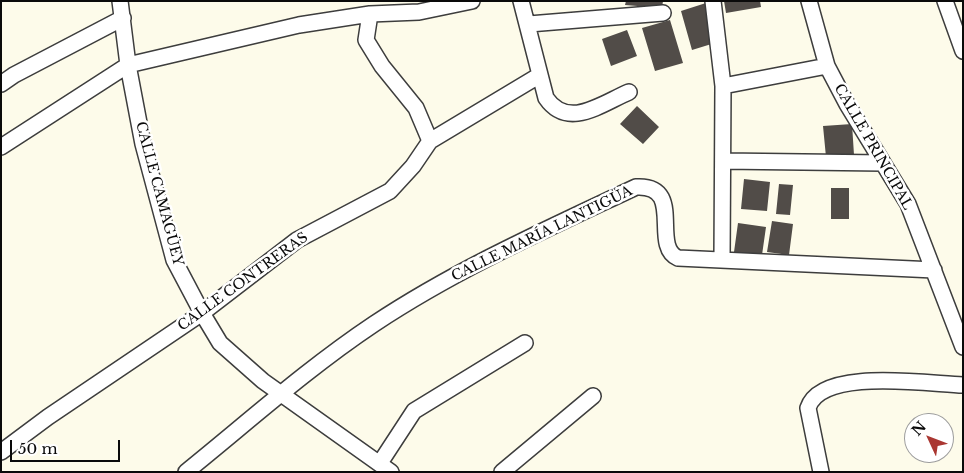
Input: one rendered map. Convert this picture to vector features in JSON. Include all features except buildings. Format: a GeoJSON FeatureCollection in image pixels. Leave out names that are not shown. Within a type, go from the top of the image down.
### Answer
{"type":"FeatureCollection","features":[{"type":"Feature","properties":{"kind":"street","name":"CALLE CAMAGÜEY"},"geometry":{"type":"LineString","coordinates":[[120,1],[128,65],[143,144],[174,260],[202,313],[220,343],[263,381],[386,467]]}},
{"type":"Feature","properties":{"kind":"street"},"geometry":{"type":"LineString","coordinates":[[1,146],[128,65],[299,26],[370,14],[419,12],[472,1]]}},
{"type":"Feature","properties":{"kind":"street"},"geometry":{"type":"LineString","coordinates":[[521,1],[546,98],[553,108],[560,112],[577,115],[629,92]]}},
{"type":"Feature","properties":{"kind":"street"},"geometry":{"type":"LineString","coordinates":[[714,1],[723,86],[722,259],[934,270]]}},
{"type":"Feature","properties":{"kind":"street","name":"CALLE PRINCIPAL"},"geometry":{"type":"LineString","coordinates":[[809,1],[827,66],[908,204],[962,345]]}},
{"type":"Feature","properties":{"kind":"street"},"geometry":{"type":"LineString","coordinates":[[945,1],[963,51]]}},
{"type":"Feature","properties":{"kind":"street"},"geometry":{"type":"LineString","coordinates":[[528,24],[663,13]]}},
{"type":"Feature","properties":{"kind":"street"},"geometry":{"type":"LineString","coordinates":[[370,14],[366,40],[382,66],[416,108],[430,141],[540,74]]}},
{"type":"Feature","properties":{"kind":"street"},"geometry":{"type":"LineString","coordinates":[[1,84],[21,71],[123,18]]}},
{"type":"Feature","properties":{"kind":"street"},"geometry":{"type":"LineString","coordinates":[[723,86],[827,66]]}},
{"type":"Feature","properties":{"kind":"street","name":"CALLE CONTRERAS"},"geometry":{"type":"LineString","coordinates":[[1,452],[48,417],[202,313],[297,240],[390,191],[413,166],[430,141]]}},
{"type":"Feature","properties":{"kind":"street"},"geometry":{"type":"LineString","coordinates":[[724,161],[883,163]]}},
{"type":"Feature","properties":{"kind":"street","name":"CALLE MARÍA LANTIGÜA"},"geometry":{"type":"LineString","coordinates":[[186,472],[282,394],[374,324],[477,263],[636,187],[654,189],[661,196],[670,252],[678,258],[722,259]]}},
{"type":"Feature","properties":{"kind":"street"},"geometry":{"type":"LineString","coordinates":[[386,467],[414,411],[525,343]]}},
{"type":"Feature","properties":{"kind":"street"},"geometry":{"type":"LineString","coordinates":[[821,472],[808,408],[811,399],[817,394],[826,389],[870,381],[963,385]]}},
{"type":"Feature","properties":{"kind":"street"},"geometry":{"type":"LineString","coordinates":[[502,472],[593,396]]}}]}
